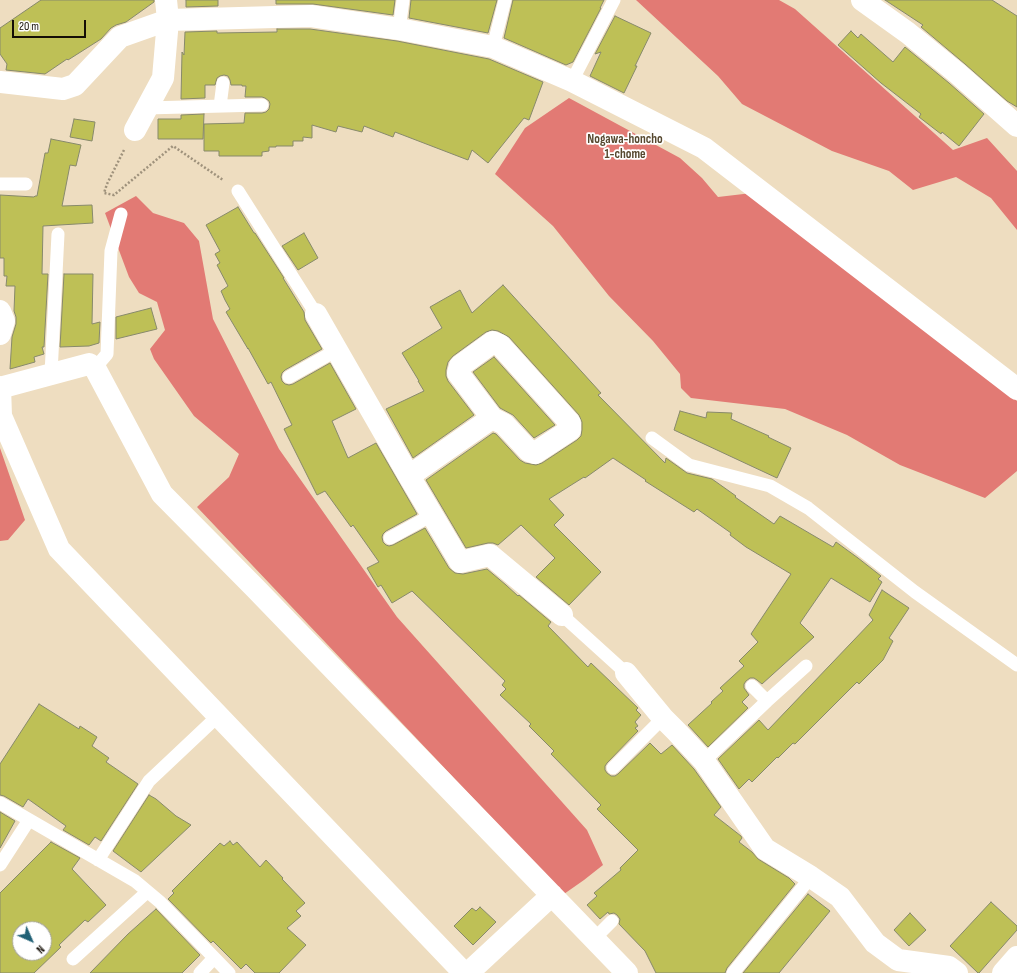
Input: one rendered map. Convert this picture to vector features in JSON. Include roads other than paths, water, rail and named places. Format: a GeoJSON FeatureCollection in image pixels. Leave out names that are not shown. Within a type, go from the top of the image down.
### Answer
{"type":"FeatureCollection","features":[{"type":"Feature","properties":{"kind":"street"},"geometry":{"type":"LineString","coordinates":[[862,0],[951,68],[1017,126]]}},
{"type":"Feature","properties":{"kind":"street"},"geometry":{"type":"LineString","coordinates":[[135,130],[163,78],[167,10]]}},
{"type":"Feature","properties":{"kind":"street"},"geometry":{"type":"LineString","coordinates":[[0,82],[63,89],[75,85],[120,37],[167,10],[311,16],[398,29],[493,47],[572,81],[704,148],[1017,389]]}},
{"type":"Feature","properties":{"kind":"street"},"geometry":{"type":"LineString","coordinates":[[0,311],[4,321],[0,334]]}},
{"type":"Feature","properties":{"kind":"street"},"geometry":{"type":"LineString","coordinates":[[316,314],[460,562],[490,555],[562,615]]}},
{"type":"Feature","properties":{"kind":"street"},"geometry":{"type":"LineString","coordinates":[[493,342],[500,345],[570,423],[570,430],[534,453],[529,451],[504,424],[492,418],[458,373],[460,366],[493,342]]}},
{"type":"Feature","properties":{"kind":"street"},"geometry":{"type":"LineString","coordinates":[[464,973],[60,549],[1,416],[0,387],[89,364],[95,368],[162,494],[255,588],[627,973]]}},
{"type":"Feature","properties":{"kind":"street"},"geometry":{"type":"LineString","coordinates":[[409,476],[492,418]]}},
{"type":"Feature","properties":{"kind":"street"},"geometry":{"type":"LineString","coordinates":[[626,673],[663,718],[704,761],[765,849],[811,877],[840,897],[875,944],[898,960],[949,966],[957,973]]}},
{"type":"Feature","properties":{"kind":"street"},"geometry":{"type":"LineString","coordinates":[[468,973],[552,895]]}},
{"type":"Feature","properties":{"kind":"street"},"geometry":{"type":"LineString","coordinates":[[1003,973],[1017,957]]}},
{"type":"Feature","properties":{"kind":"lane"},"geometry":{"type":"LineString","coordinates":[[398,29],[403,0]]}},
{"type":"Feature","properties":{"kind":"lane"},"geometry":{"type":"LineString","coordinates":[[493,47],[505,0]]}},
{"type":"Feature","properties":{"kind":"lane"},"geometry":{"type":"LineString","coordinates":[[572,81],[614,0]]}},
{"type":"Feature","properties":{"kind":"lane"},"geometry":{"type":"LineString","coordinates":[[220,106],[223,83]]}},
{"type":"Feature","properties":{"kind":"lane"},"geometry":{"type":"LineString","coordinates":[[146,108],[262,106]]}},
{"type":"Feature","properties":{"kind":"lane"},"geometry":{"type":"LineString","coordinates":[[0,184],[26,184]]}},
{"type":"Feature","properties":{"kind":"lane"},"geometry":{"type":"LineString","coordinates":[[238,191],[316,314]]}},
{"type":"Feature","properties":{"kind":"lane"},"geometry":{"type":"LineString","coordinates":[[95,368],[107,354],[111,251],[121,214]]}},
{"type":"Feature","properties":{"kind":"lane"},"geometry":{"type":"LineString","coordinates":[[51,374],[58,234]]}},
{"type":"Feature","properties":{"kind":"lane"},"geometry":{"type":"LineString","coordinates":[[289,377],[337,350]]}},
{"type":"Feature","properties":{"kind":"lane"},"geometry":{"type":"LineString","coordinates":[[652,438],[689,465],[770,486],[808,508],[915,592],[1017,665]]}},
{"type":"Feature","properties":{"kind":"lane"},"geometry":{"type":"LineString","coordinates":[[390,538],[432,515]]}},
{"type":"Feature","properties":{"kind":"lane"},"geometry":{"type":"LineString","coordinates":[[562,615],[626,673]]}},
{"type":"Feature","properties":{"kind":"lane"},"geometry":{"type":"LineString","coordinates":[[704,761],[806,666]]}},
{"type":"Feature","properties":{"kind":"lane"},"geometry":{"type":"LineString","coordinates":[[752,686],[767,701]]}},
{"type":"Feature","properties":{"kind":"lane"},"geometry":{"type":"LineString","coordinates":[[98,860],[148,781],[219,715]]}},
{"type":"Feature","properties":{"kind":"lane"},"geometry":{"type":"LineString","coordinates":[[613,768],[663,718]]}},
{"type":"Feature","properties":{"kind":"lane"},"geometry":{"type":"LineString","coordinates":[[0,803],[134,881],[160,902],[229,973]]}},
{"type":"Feature","properties":{"kind":"lane"},"geometry":{"type":"LineString","coordinates":[[0,865],[29,820]]}},
{"type":"Feature","properties":{"kind":"lane"},"geometry":{"type":"LineString","coordinates":[[733,973],[811,877]]}},
{"type":"Feature","properties":{"kind":"lane"},"geometry":{"type":"LineString","coordinates":[[73,959],[147,892]]}},
{"type":"Feature","properties":{"kind":"lane"},"geometry":{"type":"LineString","coordinates":[[594,939],[612,921]]}},
{"type":"Feature","properties":{"kind":"lane"},"geometry":{"type":"LineString","coordinates":[[200,973],[214,958]]}},
{"type":"Feature","properties":{"kind":"district","name":"Nogawa-honcho 1-chome"},"geometry":{"type":"Point","coordinates":[625,148]}}]}
